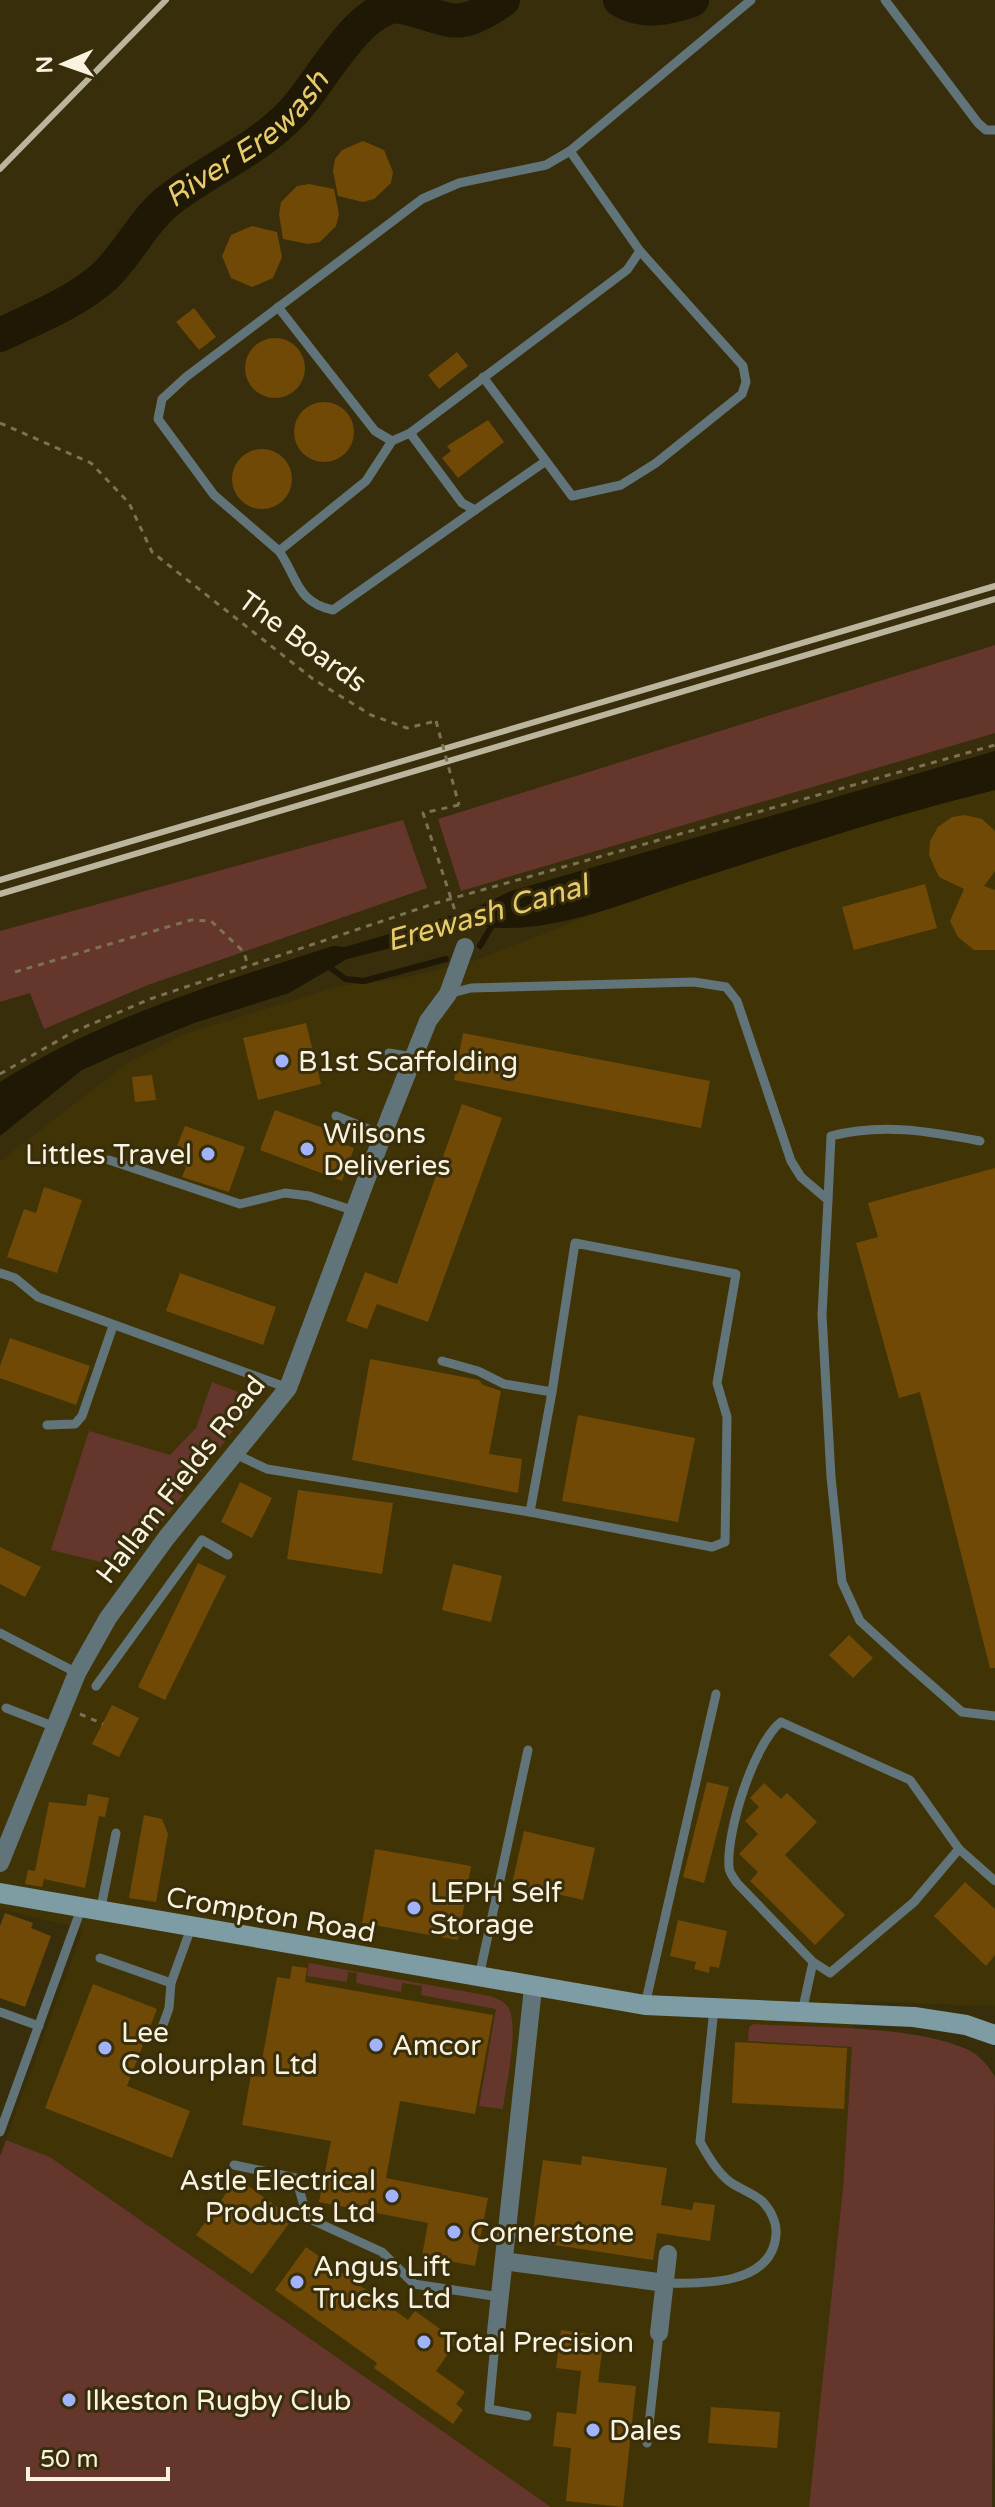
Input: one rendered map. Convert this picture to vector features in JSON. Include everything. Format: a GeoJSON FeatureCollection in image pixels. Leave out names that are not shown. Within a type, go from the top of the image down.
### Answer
{"type":"FeatureCollection","features":[{"type":"Feature","properties":{"kind":"street","name":"Hallam Fields Road"},"geometry":{"type":"LineString","coordinates":[[0,1863],[77,1673],[129,1588],[288,1388],[383,1135],[428,1021],[448,994],[464,942]]}},
{"type":"Feature","properties":{"kind":"street","name":"Crompton Road"},"geometry":{"type":"LineString","coordinates":[[0,1893],[533,1988],[645,2005],[927,2019],[995,2035]]}},
{"type":"Feature","properties":{"kind":"street"},"geometry":{"type":"LineString","coordinates":[[496,2332],[533,1988]]}},
{"type":"Feature","properties":{"kind":"street"},"geometry":{"type":"LineString","coordinates":[[659,2333],[668,2254]]}},
{"type":"Feature","properties":{"kind":"street"},"geometry":{"type":"LineString","coordinates":[[504,2261],[665,2283]]}},
{"type":"Feature","properties":{"kind":"lane"},"geometry":{"type":"LineString","coordinates":[[546,461],[333,610],[314,606],[302,595],[292,569],[279,551],[214,495],[158,419],[162,399],[422,199],[459,183],[546,165],[570,151],[751,0]]}},
{"type":"Feature","properties":{"kind":"lane"},"geometry":{"type":"LineString","coordinates":[[885,0],[978,123],[986,130],[995,130]]}},
{"type":"Feature","properties":{"kind":"lane"},"geometry":{"type":"LineString","coordinates":[[483,377],[572,496],[621,485],[656,463],[742,394],[746,382],[743,366],[640,251],[570,151]]}},
{"type":"Feature","properties":{"kind":"lane"},"geometry":{"type":"LineString","coordinates":[[279,551],[366,481],[392,441],[410,433],[627,270],[640,251]]}},
{"type":"Feature","properties":{"kind":"lane"},"geometry":{"type":"LineString","coordinates":[[278,307],[375,431],[392,441]]}},
{"type":"Feature","properties":{"kind":"lane"},"geometry":{"type":"LineString","coordinates":[[410,433],[462,503],[475,510]]}},
{"type":"Feature","properties":{"kind":"lane"},"geometry":{"type":"LineString","coordinates":[[448,994],[471,988],[662,983],[712,982],[726,987],[737,1001],[791,1161],[801,1177],[828,1200]]}},
{"type":"Feature","properties":{"kind":"lane"},"geometry":{"type":"LineString","coordinates":[[389,1053],[414,1058]]}},
{"type":"Feature","properties":{"kind":"lane"},"geometry":{"type":"LineString","coordinates":[[336,1116],[383,1135]]}},
{"type":"Feature","properties":{"kind":"lane"},"geometry":{"type":"LineString","coordinates":[[980,1141],[898,1128],[861,1128],[831,1136],[822,1315],[831,1477],[842,1582],[860,1621],[906,1663],[962,1712],[995,1716]]}},
{"type":"Feature","properties":{"kind":"lane"},"geometry":{"type":"LineString","coordinates":[[109,1160],[240,1204],[285,1193],[309,1196],[355,1211]]}},
{"type":"Feature","properties":{"kind":"lane"},"geometry":{"type":"LineString","coordinates":[[235,1454],[267,1469],[530,1512],[712,1547],[725,1542],[727,1417],[717,1383],[736,1274],[575,1243],[530,1512]]}},
{"type":"Feature","properties":{"kind":"lane"},"geometry":{"type":"LineString","coordinates":[[0,1273],[15,1278],[38,1297],[288,1388]]}},
{"type":"Feature","properties":{"kind":"lane"},"geometry":{"type":"LineString","coordinates":[[47,1425],[75,1424],[82,1416],[113,1326]]}},
{"type":"Feature","properties":{"kind":"lane"},"geometry":{"type":"LineString","coordinates":[[442,1361],[478,1371],[504,1384],[552,1392]]}},
{"type":"Feature","properties":{"kind":"lane"},"geometry":{"type":"LineString","coordinates":[[96,1686],[202,1540],[228,1555]]}},
{"type":"Feature","properties":{"kind":"lane"},"geometry":{"type":"LineString","coordinates":[[0,1633],[77,1673]]}},
{"type":"Feature","properties":{"kind":"lane"},"geometry":{"type":"LineString","coordinates":[[645,2005],[716,1694]]}},
{"type":"Feature","properties":{"kind":"lane"},"geometry":{"type":"LineString","coordinates":[[6,1708],[55,1727]]}},
{"type":"Feature","properties":{"kind":"lane"},"geometry":{"type":"LineString","coordinates":[[959,1849],[914,1902],[830,1973],[813,1962],[737,1883],[729,1870],[734,1819],[768,1732],[781,1722],[910,1780],[959,1849],[995,1881]]}},
{"type":"Feature","properties":{"kind":"lane"},"geometry":{"type":"LineString","coordinates":[[479,1978],[528,1750]]}},
{"type":"Feature","properties":{"kind":"lane"},"geometry":{"type":"LineString","coordinates":[[0,2132],[2,2119],[39,2026],[91,1911],[116,1833]]}},
{"type":"Feature","properties":{"kind":"lane"},"geometry":{"type":"LineString","coordinates":[[158,2039],[169,2008],[171,1983],[191,1928]]}},
{"type":"Feature","properties":{"kind":"lane"},"geometry":{"type":"LineString","coordinates":[[100,1958],[171,1983]]}},
{"type":"Feature","properties":{"kind":"lane"},"geometry":{"type":"LineString","coordinates":[[802,2012],[813,1962]]}},
{"type":"Feature","properties":{"kind":"lane"},"geometry":{"type":"LineString","coordinates":[[665,2283],[725,2281],[766,2263],[775,2244],[777,2224],[762,2201],[727,2180],[700,2142],[714,2009]]}},
{"type":"Feature","properties":{"kind":"lane"},"geometry":{"type":"LineString","coordinates":[[0,2012],[39,2026]]}},
{"type":"Feature","properties":{"kind":"lane"},"geometry":{"type":"LineString","coordinates":[[234,2165],[296,2178],[304,2206],[314,2221],[382,2252],[414,2284],[500,2297]]}},
{"type":"Feature","properties":{"kind":"lane"},"geometry":{"type":"LineString","coordinates":[[496,2332],[489,2409],[527,2416]]}},
{"type":"Feature","properties":{"kind":"lane"},"geometry":{"type":"LineString","coordinates":[[647,2443],[659,2333]]}},
{"type":"Feature","properties":{"kind":"path","name":"The Boards"},"geometry":{"type":"LineString","coordinates":[[0,423],[91,463],[129,503],[152,552],[313,679],[371,715],[407,728],[436,721],[459,805],[423,813],[454,899]]}},
{"type":"Feature","properties":{"kind":"path"},"geometry":{"type":"LineString","coordinates":[[0,1074],[73,1032],[150,999],[248,966],[454,899],[995,745]]}},
{"type":"Feature","properties":{"kind":"path"},"geometry":{"type":"LineString","coordinates":[[454,899],[464,942]]}},
{"type":"Feature","properties":{"kind":"path"},"geometry":{"type":"LineString","coordinates":[[15,972],[191,920],[211,921],[244,952],[248,966]]}},
{"type":"Feature","properties":{"kind":"path"},"geometry":{"type":"LineString","coordinates":[[64,1707],[103,1724]]}},
{"type":"Feature","properties":{"kind":"shaded area"},"geometry":{"type":"Polygon","coordinates":[[[995,645],[995,733],[461,891],[438,819],[995,645]]]}},
{"type":"Feature","properties":{"kind":"shaded area"},"geometry":{"type":"Polygon","coordinates":[[[995,790],[995,2006],[855,2001],[843,2188],[809,2507],[551,2507],[50,2157],[6,2140],[83,1929],[0,1909],[0,1161],[129,1062],[185,1034],[340,986],[400,979],[477,960],[624,902],[916,809],[995,790]]]}},
{"type":"Feature","properties":{"kind":"shaded area"},"geometry":{"type":"Polygon","coordinates":[[[403,820],[427,888],[148,985],[44,1029],[30,993],[0,1002],[0,931],[403,820]]]}},
{"type":"Feature","properties":{"kind":"shaded area"},"geometry":{"type":"Polygon","coordinates":[[[212,1382],[243,1394],[250,1409],[126,1568],[51,1550],[89,1431],[170,1455],[196,1428],[212,1382]]]}},
{"type":"Feature","properties":{"kind":"shaded area"},"geometry":{"type":"Polygon","coordinates":[[[309,1963],[490,1996],[504,2003],[510,2011],[513,2032],[503,2109],[479,2106],[496,2009],[421,1995],[422,1986],[402,1983],[401,1992],[356,1983],[357,1973],[348,1972],[347,1982],[307,1976],[309,1963]]]}},
{"type":"Feature","properties":{"kind":"shaded area"},"geometry":{"type":"Polygon","coordinates":[[[753,2024],[916,2035],[974,2053],[995,2077],[992,2507],[809,2507],[843,2188],[852,2047],[748,2041],[749,2027],[753,2024]]]}},
{"type":"Feature","properties":{"kind":"shaded area"},"geometry":{"type":"Polygon","coordinates":[[[6,2140],[50,2157],[551,2507],[0,2507],[0,2156],[6,2140]]]}},
{"type":"Feature","properties":{"kind":"water","name":"Erewash Canal"},"geometry":{"type":"Polygon","coordinates":[[[995,751],[995,790],[848,831],[592,914],[536,926],[479,926],[347,959],[289,993],[194,1023],[82,1070],[0,1136],[0,1082],[39,1059],[120,1020],[333,946],[345,947],[473,909],[511,891],[995,751]]]}},
{"type":"Feature","properties":{"kind":"building"},"geometry":{"type":"Polygon","coordinates":[[[363,141],[384,150],[393,172],[391,183],[374,199],[363,202],[338,196],[333,171],[335,159],[342,150],[363,141]]]}},
{"type":"Feature","properties":{"kind":"building"},"geometry":{"type":"Polygon","coordinates":[[[309,184],[334,189],[339,214],[336,226],[320,242],[308,244],[283,239],[279,214],[281,202],[297,186],[309,184]]]}},
{"type":"Feature","properties":{"kind":"building"},"geometry":{"type":"Polygon","coordinates":[[[252,226],[277,232],[282,257],[273,278],[252,287],[231,278],[222,256],[231,235],[252,226]]]}},
{"type":"Feature","properties":{"kind":"building"},"geometry":{"type":"Polygon","coordinates":[[[194,308],[216,337],[199,350],[176,322],[194,308]]]}},
{"type":"Feature","properties":{"kind":"building"},"geometry":{"type":"Polygon","coordinates":[[[275,338],[286,340],[296,347],[303,357],[303,379],[296,389],[286,396],[275,398],[264,396],[254,389],[247,379],[245,368],[247,357],[254,347],[264,340],[275,338]]]}},
{"type":"Feature","properties":{"kind":"building"},"geometry":{"type":"Polygon","coordinates":[[[457,352],[468,366],[439,389],[428,375],[457,352]]]}},
{"type":"Feature","properties":{"kind":"building"},"geometry":{"type":"Polygon","coordinates":[[[324,402],[335,404],[345,411],[352,421],[352,443],[345,453],[335,460],[324,462],[313,460],[303,453],[296,443],[294,432],[296,421],[303,411],[313,404],[324,402]]]}},
{"type":"Feature","properties":{"kind":"building"},"geometry":{"type":"Polygon","coordinates":[[[488,420],[504,442],[458,478],[442,458],[451,451],[447,446],[488,420]]]}},
{"type":"Feature","properties":{"kind":"building"},"geometry":{"type":"Polygon","coordinates":[[[262,449],[273,451],[283,458],[290,468],[290,490],[283,500],[273,507],[262,509],[251,507],[241,500],[234,490],[232,479],[234,468],[241,458],[251,451],[262,449]]]}},
{"type":"Feature","properties":{"kind":"building"},"geometry":{"type":"Polygon","coordinates":[[[965,815],[982,819],[995,831],[995,871],[984,886],[995,890],[995,950],[974,950],[958,937],[950,921],[964,889],[939,877],[929,855],[930,841],[938,827],[952,817],[965,815]]]}},
{"type":"Feature","properties":{"kind":"building"},"geometry":{"type":"Polygon","coordinates":[[[925,884],[937,928],[854,950],[842,907],[925,884]]]}},
{"type":"Feature","properties":{"kind":"building","name":"B1st Scaffolding"},"geometry":{"type":"Polygon","coordinates":[[[306,1023],[321,1084],[258,1100],[243,1038],[306,1023]]]}},
{"type":"Feature","properties":{"kind":"building"},"geometry":{"type":"Polygon","coordinates":[[[463,1033],[710,1081],[701,1128],[454,1080],[463,1033]]]}},
{"type":"Feature","properties":{"kind":"building"},"geometry":{"type":"Polygon","coordinates":[[[152,1075],[156,1100],[135,1102],[132,1077],[152,1075]]]}},
{"type":"Feature","properties":{"kind":"building"},"geometry":{"type":"Polygon","coordinates":[[[462,1104],[502,1118],[428,1322],[377,1304],[367,1329],[346,1321],[365,1272],[397,1284],[462,1104]]]}},
{"type":"Feature","properties":{"kind":"building","name":"Wilsons Deliveries"},"geometry":{"type":"Polygon","coordinates":[[[275,1110],[326,1129],[324,1136],[354,1148],[342,1181],[260,1150],[275,1110]]]}},
{"type":"Feature","properties":{"kind":"building","name":"Littles Travel"},"geometry":{"type":"Polygon","coordinates":[[[185,1126],[245,1147],[229,1192],[182,1177],[186,1167],[171,1161],[185,1126]]]}},
{"type":"Feature","properties":{"kind":"building"},"geometry":{"type":"Polygon","coordinates":[[[995,1168],[995,1668],[990,1668],[920,1392],[899,1398],[856,1243],[878,1237],[868,1203],[995,1168]]]}},
{"type":"Feature","properties":{"kind":"building"},"geometry":{"type":"Polygon","coordinates":[[[44,1187],[82,1200],[57,1273],[7,1257],[24,1209],[36,1213],[44,1187]]]}},
{"type":"Feature","properties":{"kind":"building"},"geometry":{"type":"Polygon","coordinates":[[[180,1273],[276,1307],[263,1345],[166,1311],[180,1273]]]}},
{"type":"Feature","properties":{"kind":"building"},"geometry":{"type":"Polygon","coordinates":[[[10,1338],[90,1366],[76,1405],[0,1378],[0,1366],[10,1338]]]}},
{"type":"Feature","properties":{"kind":"building"},"geometry":{"type":"Polygon","coordinates":[[[370,1359],[479,1380],[483,1385],[501,1391],[489,1454],[522,1459],[518,1493],[352,1460],[370,1359]]]}},
{"type":"Feature","properties":{"kind":"building"},"geometry":{"type":"Polygon","coordinates":[[[578,1415],[695,1438],[678,1522],[562,1501],[578,1415]]]}},
{"type":"Feature","properties":{"kind":"building"},"geometry":{"type":"Polygon","coordinates":[[[240,1482],[272,1498],[252,1538],[221,1522],[240,1482]]]}},
{"type":"Feature","properties":{"kind":"building"},"geometry":{"type":"Polygon","coordinates":[[[298,1490],[393,1503],[382,1574],[287,1559],[298,1490]]]}},
{"type":"Feature","properties":{"kind":"building"},"geometry":{"type":"Polygon","coordinates":[[[0,1547],[41,1567],[25,1597],[0,1584],[0,1547]]]}},
{"type":"Feature","properties":{"kind":"building"},"geometry":{"type":"Polygon","coordinates":[[[198,1563],[226,1576],[165,1700],[138,1687],[198,1563]]]}},
{"type":"Feature","properties":{"kind":"building"},"geometry":{"type":"Polygon","coordinates":[[[453,1564],[502,1576],[491,1622],[442,1610],[453,1564]]]}},
{"type":"Feature","properties":{"kind":"building"},"geometry":{"type":"Polygon","coordinates":[[[849,1635],[873,1658],[853,1678],[829,1655],[849,1635]]]}},
{"type":"Feature","properties":{"kind":"building"},"geometry":{"type":"Polygon","coordinates":[[[112,1705],[139,1718],[119,1757],[92,1744],[112,1705]]]}},
{"type":"Feature","properties":{"kind":"building"},"geometry":{"type":"Polygon","coordinates":[[[707,1782],[729,1787],[704,1883],[683,1877],[707,1782]]]}},
{"type":"Feature","properties":{"kind":"building"},"geometry":{"type":"Polygon","coordinates":[[[764,1783],[781,1799],[787,1793],[817,1822],[785,1855],[845,1915],[815,1945],[750,1881],[758,1872],[739,1854],[758,1834],[745,1821],[759,1807],[750,1798],[764,1783]]]}},
{"type":"Feature","properties":{"kind":"building"},"geometry":{"type":"Polygon","coordinates":[[[88,1794],[109,1798],[105,1817],[99,1816],[85,1888],[44,1879],[42,1887],[25,1884],[28,1870],[35,1871],[49,1802],[86,1806],[88,1794]]]}},
{"type":"Feature","properties":{"kind":"building"},"geometry":{"type":"Polygon","coordinates":[[[144,1815],[162,1819],[168,1834],[156,1902],[129,1898],[144,1815]]]}},
{"type":"Feature","properties":{"kind":"building"},"geometry":{"type":"Polygon","coordinates":[[[524,1831],[595,1848],[583,1900],[512,1884],[524,1831]]]}},
{"type":"Feature","properties":{"kind":"building","name":"LEPH Self Storage"},"geometry":{"type":"Polygon","coordinates":[[[375,1849],[471,1866],[458,1940],[362,1923],[375,1849]]]}},
{"type":"Feature","properties":{"kind":"building"},"geometry":{"type":"Polygon","coordinates":[[[965,1882],[995,1909],[995,1955],[986,1966],[934,1916],[965,1882]]]}},
{"type":"Feature","properties":{"kind":"building"},"geometry":{"type":"Polygon","coordinates":[[[5,1913],[33,1923],[31,1928],[51,1936],[25,2007],[0,1998],[0,1926],[5,1913]]]}},
{"type":"Feature","properties":{"kind":"building"},"geometry":{"type":"Polygon","coordinates":[[[678,1920],[727,1931],[719,1968],[710,1966],[709,1973],[694,1969],[696,1962],[670,1956],[678,1920]]]}},
{"type":"Feature","properties":{"kind":"building","name":"Amcor"},"geometry":{"type":"Polygon","coordinates":[[[292,1966],[307,1968],[305,1982],[493,2015],[475,2114],[400,2101],[386,2178],[488,2198],[475,2266],[422,2256],[428,2223],[319,2202],[331,2141],[242,2125],[251,2075],[259,2077],[277,1977],[290,1979],[292,1966]]]}},
{"type":"Feature","properties":{"kind":"building","name":"Lee Colourplan Ltd"},"geometry":{"type":"Polygon","coordinates":[[[93,1984],[157,2009],[127,2086],[190,2111],[172,2158],[45,2108],[93,1984]]]}},
{"type":"Feature","properties":{"kind":"building"},"geometry":{"type":"Polygon","coordinates":[[[735,2042],[847,2048],[844,2109],[732,2103],[735,2042]]]}},
{"type":"Feature","properties":{"kind":"building"},"geometry":{"type":"Polygon","coordinates":[[[582,2156],[667,2168],[661,2205],[692,2210],[694,2202],[715,2205],[710,2241],[657,2233],[653,2260],[541,2243],[533,2232],[543,2160],[581,2165],[582,2156]]]}},
{"type":"Feature","properties":{"kind":"building"},"geometry":{"type":"Polygon","coordinates":[[[237,2178],[293,2218],[252,2274],[196,2235],[237,2178]]]}},
{"type":"Feature","properties":{"kind":"building"},"geometry":{"type":"Polygon","coordinates":[[[306,2247],[408,2320],[415,2311],[457,2341],[436,2371],[465,2392],[456,2404],[463,2410],[453,2424],[374,2368],[377,2363],[275,2290],[306,2247]]]}},
{"type":"Feature","properties":{"kind":"building","name":"Dales"},"geometry":{"type":"Polygon","coordinates":[[[561,2330],[604,2336],[598,2382],[636,2386],[623,2507],[566,2501],[571,2448],[553,2446],[557,2412],[576,2414],[581,2371],[556,2368],[561,2330]]]}},
{"type":"Feature","properties":{"kind":"building"},"geometry":{"type":"Polygon","coordinates":[[[711,2407],[780,2412],[777,2448],[708,2443],[711,2407]]]}},
{"type":"Feature","properties":{"kind":"waterway","name":"River Erewash"},"geometry":{"type":"LineString","coordinates":[[0,335],[95,285],[169,200],[249,148],[293,112],[340,49],[368,19],[398,6],[462,20],[487,11],[503,0]]}},
{"type":"Feature","properties":{"kind":"waterway","name":"River Erewash"},"geometry":{"type":"LineString","coordinates":[[620,0],[647,8],[692,0]]}},
{"type":"Feature","properties":{"kind":"waterway","name":"Erewash Canal"},"geometry":{"type":"LineString","coordinates":[[480,946],[494,922]]}},
{"type":"Feature","properties":{"kind":"waterway","name":"Erewash Canal"},"geometry":{"type":"LineString","coordinates":[[327,965],[345,979],[364,981],[446,959]]}},
{"type":"Feature","properties":{"kind":"railway"},"geometry":{"type":"LineString","coordinates":[[0,169],[166,0]]}},
{"type":"Feature","properties":{"kind":"railway"},"geometry":{"type":"LineString","coordinates":[[0,880],[995,586]]}},
{"type":"Feature","properties":{"kind":"railway"},"geometry":{"type":"LineString","coordinates":[[0,894],[995,599]]}},
{"type":"Feature","properties":{"kind":"place","name":"B1st Scaffolding"},"geometry":{"type":"Point","coordinates":[282,1061]}},
{"type":"Feature","properties":{"kind":"place","name":"Wilsons Deliveries"},"geometry":{"type":"Point","coordinates":[307,1149]}},
{"type":"Feature","properties":{"kind":"place","name":"Littles Travel"},"geometry":{"type":"Point","coordinates":[208,1154]}},
{"type":"Feature","properties":{"kind":"place","name":"LEPH Self Storage"},"geometry":{"type":"Point","coordinates":[414,1908]}},
{"type":"Feature","properties":{"kind":"place","name":"Amcor"},"geometry":{"type":"Point","coordinates":[376,2045]}},
{"type":"Feature","properties":{"kind":"place","name":"Lee Colourplan Ltd"},"geometry":{"type":"Point","coordinates":[105,2048]}},
{"type":"Feature","properties":{"kind":"place","name":"Astle Electrical Products Ltd"},"geometry":{"type":"Point","coordinates":[392,2196]}},
{"type":"Feature","properties":{"kind":"place","name":"Cornerstone"},"geometry":{"type":"Point","coordinates":[454,2232]}},
{"type":"Feature","properties":{"kind":"place","name":"Angus Lift Trucks Ltd"},"geometry":{"type":"Point","coordinates":[297,2282]}},
{"type":"Feature","properties":{"kind":"place","name":"Total Precision"},"geometry":{"type":"Point","coordinates":[424,2342]}},
{"type":"Feature","properties":{"kind":"place","name":"Ilkeston Rugby Club"},"geometry":{"type":"Point","coordinates":[69,2400]}},
{"type":"Feature","properties":{"kind":"place","name":"Dales"},"geometry":{"type":"Point","coordinates":[593,2430]}}]}
